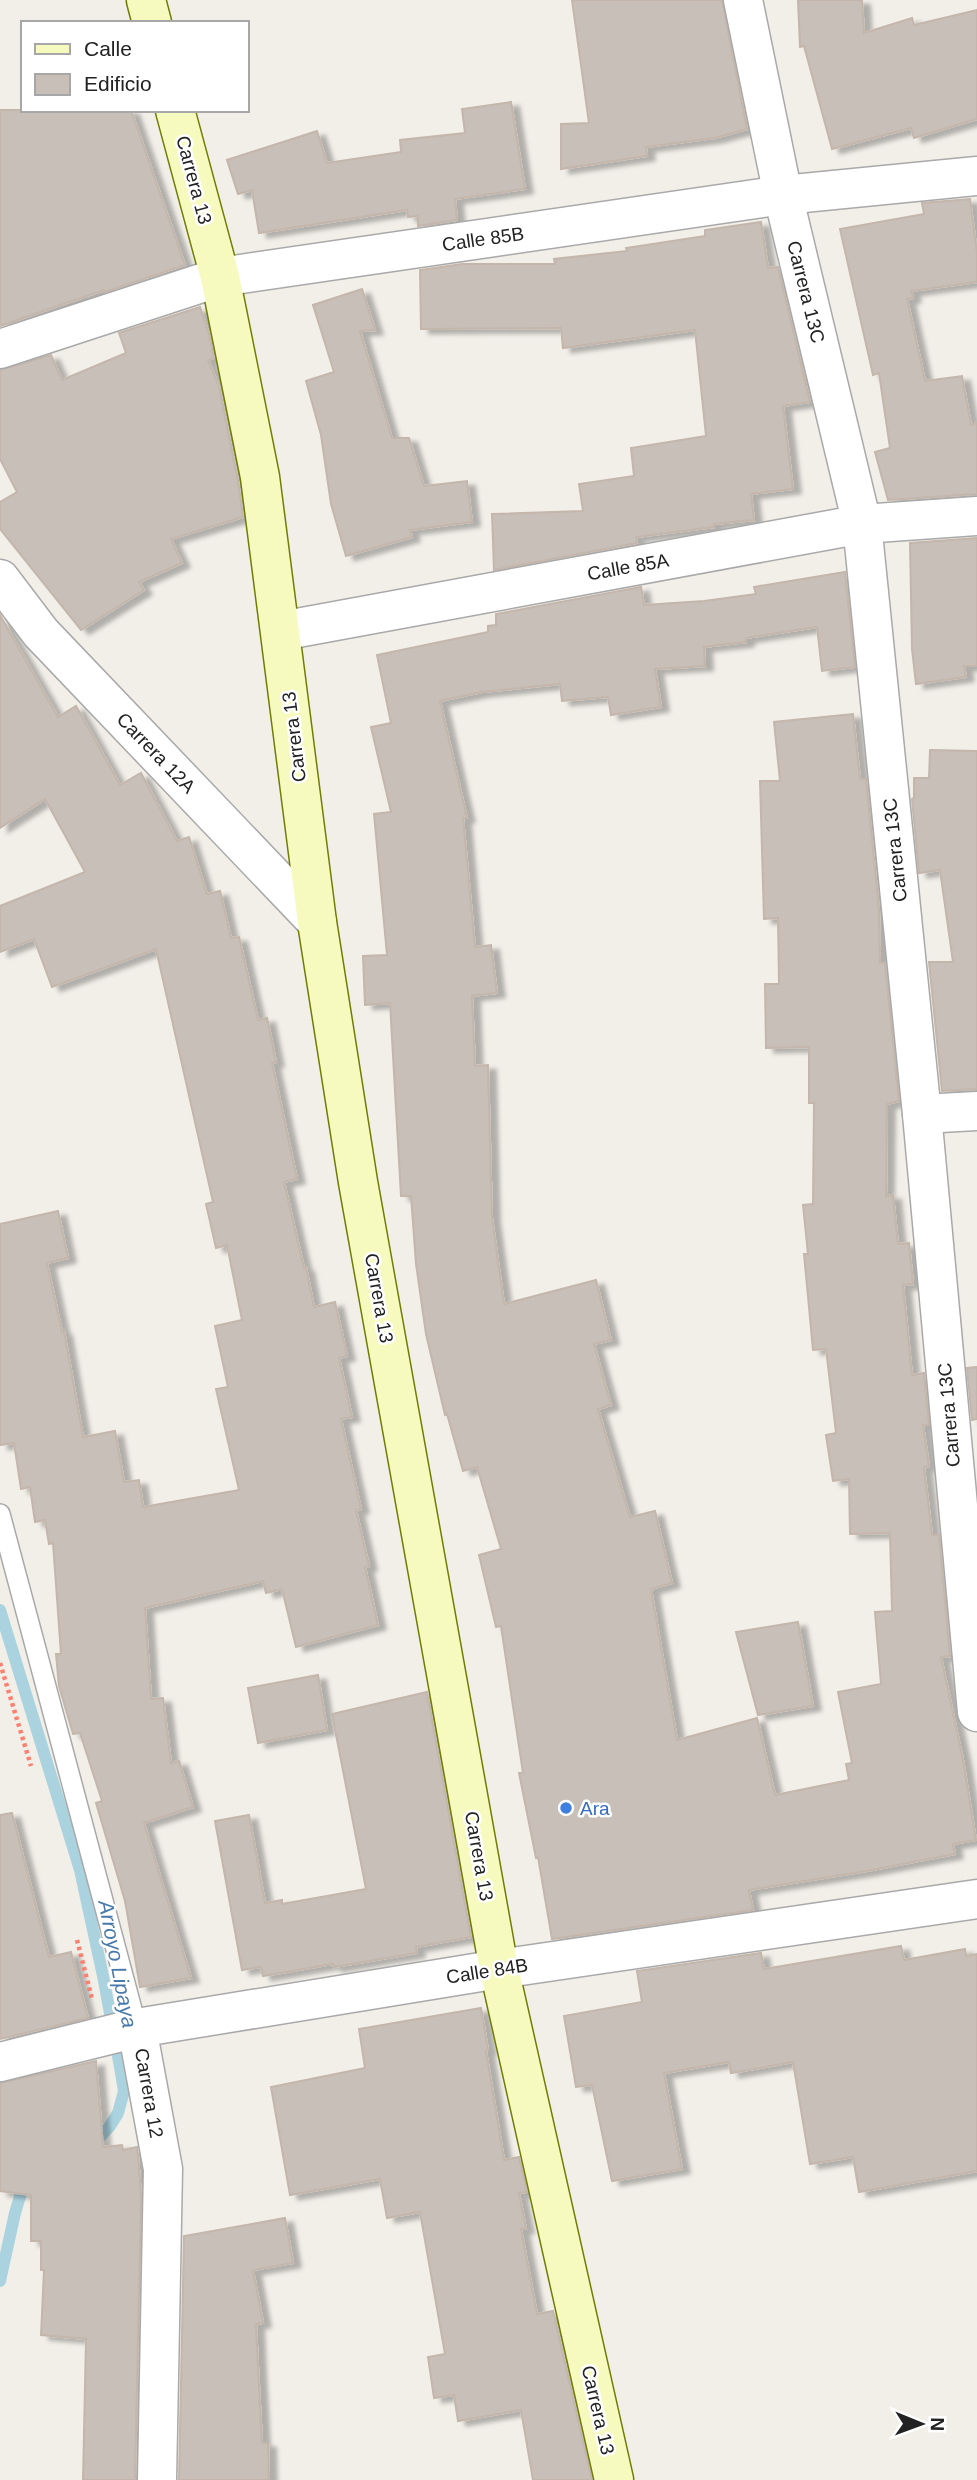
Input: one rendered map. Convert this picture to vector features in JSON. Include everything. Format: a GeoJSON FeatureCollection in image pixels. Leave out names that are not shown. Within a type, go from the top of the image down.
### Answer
{"type":"FeatureCollection","features":[{"type":"Feature","properties":{"kind":"street"},"geometry":{"type":"LineString","coordinates":[[146,0],[151,21]]}},
{"type":"Feature","properties":{"kind":"street","name":"Carrera 13C"},"geometry":{"type":"LineString","coordinates":[[743,0],[783,195],[862,524],[922,1114],[977,1712]]}},
{"type":"Feature","properties":{"kind":"street","name":"Carrera 13"},"geometry":{"type":"LineString","coordinates":[[176,112],[220,277],[260,477],[317,922],[358,1182],[499,1969],[614,2480]]}},
{"type":"Feature","properties":{"kind":"street","name":"Calle 85B"},"geometry":{"type":"LineString","coordinates":[[0,349],[220,277],[783,195],[977,176]]}},
{"type":"Feature","properties":{"kind":"street","name":"Calle 85A"},"geometry":{"type":"LineString","coordinates":[[281,631],[862,524],[977,516]]}},
{"type":"Feature","properties":{"kind":"street","name":"Carrera 12A"},"geometry":{"type":"LineString","coordinates":[[0,579],[41,633],[317,922]]}},
{"type":"Feature","properties":{"kind":"street"},"geometry":{"type":"LineString","coordinates":[[922,1114],[977,1111]]}},
{"type":"Feature","properties":{"kind":"street","name":"Calle 84B"},"geometry":{"type":"LineString","coordinates":[[0,2062],[122,2033],[499,1969],[977,1899]]}},
{"type":"Feature","properties":{"kind":"street","name":"Carrera 12"},"geometry":{"type":"LineString","coordinates":[[122,2033],[163,2169],[157,2480]]}},
{"type":"Feature","properties":{"kind":"lane","name":"Carrera 12"},"geometry":{"type":"LineString","coordinates":[[0,1514],[122,2033]]}},
{"type":"Feature","properties":{"kind":"path"},"geometry":{"type":"LineString","coordinates":[[0,1662],[35,1778]]}},
{"type":"Feature","properties":{"kind":"path"},"geometry":{"type":"LineString","coordinates":[[76,1934],[122,2033]]}},
{"type":"Feature","properties":{"kind":"building"},"geometry":{"type":"Polygon","coordinates":[[[572,0],[722,0],[747,129],[715,138],[646,147],[647,156],[561,169],[561,124],[589,123],[572,0]]]}},
{"type":"Feature","properties":{"kind":"building"},"geometry":{"type":"Polygon","coordinates":[[[798,0],[862,0],[864,33],[912,18],[914,25],[977,10],[977,119],[914,138],[911,128],[832,149],[804,46],[800,47],[798,0]]]}},
{"type":"Feature","properties":{"kind":"building"},"geometry":{"type":"Polygon","coordinates":[[[511,102],[525,189],[455,199],[457,220],[418,226],[418,216],[408,217],[407,210],[259,233],[252,190],[238,194],[227,160],[317,131],[327,163],[401,152],[400,140],[465,133],[462,109],[511,102]]]}},
{"type":"Feature","properties":{"kind":"building"},"geometry":{"type":"Polygon","coordinates":[[[0,110],[132,112],[185,265],[0,326],[0,110]]]}},
{"type":"Feature","properties":{"kind":"building"},"geometry":{"type":"Polygon","coordinates":[[[970,199],[977,253],[977,282],[911,291],[913,298],[907,299],[925,381],[962,376],[971,425],[977,423],[977,494],[888,500],[875,452],[890,448],[879,373],[873,375],[840,229],[924,214],[922,203],[970,199]]]}},
{"type":"Feature","properties":{"kind":"building"},"geometry":{"type":"Polygon","coordinates":[[[761,222],[768,268],[778,267],[810,402],[783,406],[793,489],[751,494],[754,520],[636,537],[637,543],[494,570],[492,514],[583,511],[579,484],[634,476],[631,448],[706,436],[695,330],[563,348],[561,328],[421,329],[420,270],[462,264],[555,264],[554,259],[627,251],[626,248],[705,236],[705,230],[761,222]]]}},
{"type":"Feature","properties":{"kind":"building"},"geometry":{"type":"Polygon","coordinates":[[[362,289],[375,330],[360,331],[392,438],[409,438],[424,486],[467,481],[472,522],[410,530],[412,537],[346,556],[331,504],[321,435],[306,381],[334,372],[313,305],[362,289]]]}},
{"type":"Feature","properties":{"kind":"building"},"geometry":{"type":"Polygon","coordinates":[[[200,307],[214,358],[208,360],[219,386],[243,517],[171,539],[182,563],[139,582],[144,590],[81,630],[0,529],[0,502],[17,492],[0,459],[0,370],[51,355],[62,380],[126,353],[119,333],[200,307]]]}},
{"type":"Feature","properties":{"kind":"building"},"geometry":{"type":"Polygon","coordinates":[[[977,538],[977,666],[964,666],[966,677],[916,684],[912,649],[910,543],[977,538]]]}},
{"type":"Feature","properties":{"kind":"building"},"geometry":{"type":"Polygon","coordinates":[[[845,572],[855,667],[822,671],[817,627],[746,638],[746,642],[704,647],[705,666],[655,669],[661,707],[611,715],[608,697],[562,701],[560,684],[482,692],[440,701],[467,818],[463,818],[475,947],[491,945],[497,993],[472,996],[475,1066],[488,1065],[492,1218],[504,1304],[596,1280],[611,1340],[594,1344],[611,1405],[598,1409],[630,1517],[655,1511],[672,1583],[651,1589],[677,1740],[757,1718],[775,1795],[849,1780],[846,1764],[852,1763],[838,1692],[881,1684],[875,1612],[892,1611],[890,1533],[850,1534],[849,1479],[833,1481],[826,1435],[836,1433],[826,1349],[813,1350],[804,1254],[808,1254],[803,1205],[813,1204],[814,1103],[809,1103],[809,1047],[766,1048],[765,984],[779,984],[778,918],[764,919],[760,781],[780,781],[774,722],[853,714],[860,779],[866,779],[879,909],[880,963],[885,963],[899,1101],[887,1104],[886,1196],[893,1195],[898,1244],[909,1243],[913,1284],[903,1285],[912,1375],[924,1373],[929,1425],[923,1425],[929,1466],[924,1467],[932,1535],[939,1535],[950,1656],[941,1657],[963,1760],[976,1840],[953,1844],[955,1854],[749,1890],[753,1910],[552,1939],[538,1857],[536,1858],[519,1773],[523,1773],[501,1626],[496,1627],[479,1555],[501,1549],[477,1467],[463,1471],[447,1414],[445,1415],[426,1334],[416,1264],[411,1196],[401,1196],[390,1003],[365,1005],[363,956],[387,955],[374,814],[391,812],[371,727],[391,723],[377,655],[488,632],[488,626],[496,625],[496,614],[641,587],[644,605],[704,601],[756,594],[754,587],[845,572]]]}},
{"type":"Feature","properties":{"kind":"building"},"geometry":{"type":"Polygon","coordinates":[[[0,615],[58,717],[76,706],[120,785],[141,773],[177,841],[189,837],[207,894],[220,891],[231,938],[239,937],[258,1020],[267,1018],[276,1062],[272,1063],[297,1179],[284,1182],[314,1307],[335,1302],[347,1356],[339,1358],[352,1417],[341,1419],[361,1509],[356,1510],[369,1566],[365,1567],[378,1625],[296,1647],[282,1589],[266,1593],[263,1581],[145,1608],[151,1699],[163,1698],[171,1763],[179,1761],[193,1807],[144,1823],[191,1978],[140,1987],[125,1901],[96,1803],[102,1801],[80,1733],[73,1734],[59,1686],[56,1654],[61,1654],[53,1543],[49,1544],[45,1520],[35,1522],[30,1487],[21,1489],[14,1443],[0,1445],[0,1224],[58,1211],[68,1258],[47,1263],[62,1332],[64,1331],[83,1437],[115,1431],[124,1482],[139,1480],[143,1507],[239,1490],[216,1389],[228,1387],[215,1326],[242,1320],[227,1245],[216,1248],[206,1204],[213,1202],[156,949],[52,987],[34,939],[0,952],[0,906],[85,872],[45,799],[0,828],[0,615]]]}},
{"type":"Feature","properties":{"kind":"building"},"geometry":{"type":"Polygon","coordinates":[[[930,750],[977,751],[977,1089],[942,1091],[929,962],[953,962],[940,870],[919,873],[912,799],[914,778],[929,778],[930,750]]]}},
{"type":"Feature","properties":{"kind":"building"},"geometry":{"type":"Polygon","coordinates":[[[977,1367],[977,1419],[972,1420],[967,1368],[977,1367]]]}},
{"type":"Feature","properties":{"kind":"building"},"geometry":{"type":"Polygon","coordinates":[[[798,1622],[813,1706],[758,1715],[736,1632],[798,1622]]]}},
{"type":"Feature","properties":{"kind":"building"},"geometry":{"type":"Polygon","coordinates":[[[318,1675],[327,1730],[258,1743],[248,1688],[318,1675]]]}},
{"type":"Feature","properties":{"kind":"building"},"geometry":{"type":"Polygon","coordinates":[[[427,1692],[471,1937],[416,1947],[417,1953],[334,1967],[333,1964],[263,1976],[261,1967],[242,1970],[215,1821],[249,1815],[265,1903],[282,1900],[282,1904],[366,1889],[332,1714],[427,1692]]]}},
{"type":"Feature","properties":{"kind":"building"},"geometry":{"type":"Polygon","coordinates":[[[12,1813],[49,1957],[71,1952],[88,2018],[0,2039],[0,1815],[12,1813]]]}},
{"type":"Feature","properties":{"kind":"building"},"geometry":{"type":"Polygon","coordinates":[[[901,1946],[904,1960],[965,1949],[966,1956],[977,1954],[977,2171],[859,2192],[853,2157],[810,2164],[793,2062],[731,2073],[729,2062],[664,2073],[682,2169],[612,2181],[592,2085],[576,2087],[564,2016],[642,2002],[637,1971],[761,1953],[764,1969],[901,1946]]]}},
{"type":"Feature","properties":{"kind":"building"},"geometry":{"type":"Polygon","coordinates":[[[481,2008],[504,2160],[519,2157],[527,2192],[519,2193],[526,2229],[521,2229],[537,2314],[553,2311],[592,2480],[533,2480],[521,2410],[458,2421],[454,2395],[434,2398],[428,2357],[445,2354],[420,2212],[387,2218],[380,2179],[290,2195],[271,2087],[365,2068],[359,2029],[481,2008]]]}},
{"type":"Feature","properties":{"kind":"building"},"geometry":{"type":"Polygon","coordinates":[[[96,2061],[103,2147],[122,2145],[123,2150],[137,2147],[138,2155],[141,2196],[135,2480],[83,2480],[86,2339],[41,2335],[44,2270],[41,2270],[41,2241],[31,2241],[31,2195],[0,2191],[0,2083],[96,2061]]]}},
{"type":"Feature","properties":{"kind":"building"},"geometry":{"type":"Polygon","coordinates":[[[285,2218],[293,2263],[253,2270],[263,2323],[256,2324],[262,2443],[268,2443],[269,2480],[179,2480],[184,2236],[285,2218]]]}},
{"type":"Feature","properties":{"kind":"waterway","name":"Arroyo Lipaya"},"geometry":{"type":"LineString","coordinates":[[0,1610],[80,1870],[120,2067],[124,2091],[118,2113],[92,2145]]}},
{"type":"Feature","properties":{"kind":"waterway","name":"Arroyo Lipaya"},"geometry":{"type":"LineString","coordinates":[[0,2281],[25,2180]]}},
{"type":"Feature","properties":{"kind":"place","name":"Ara"},"geometry":{"type":"Point","coordinates":[566,1808]}}]}
